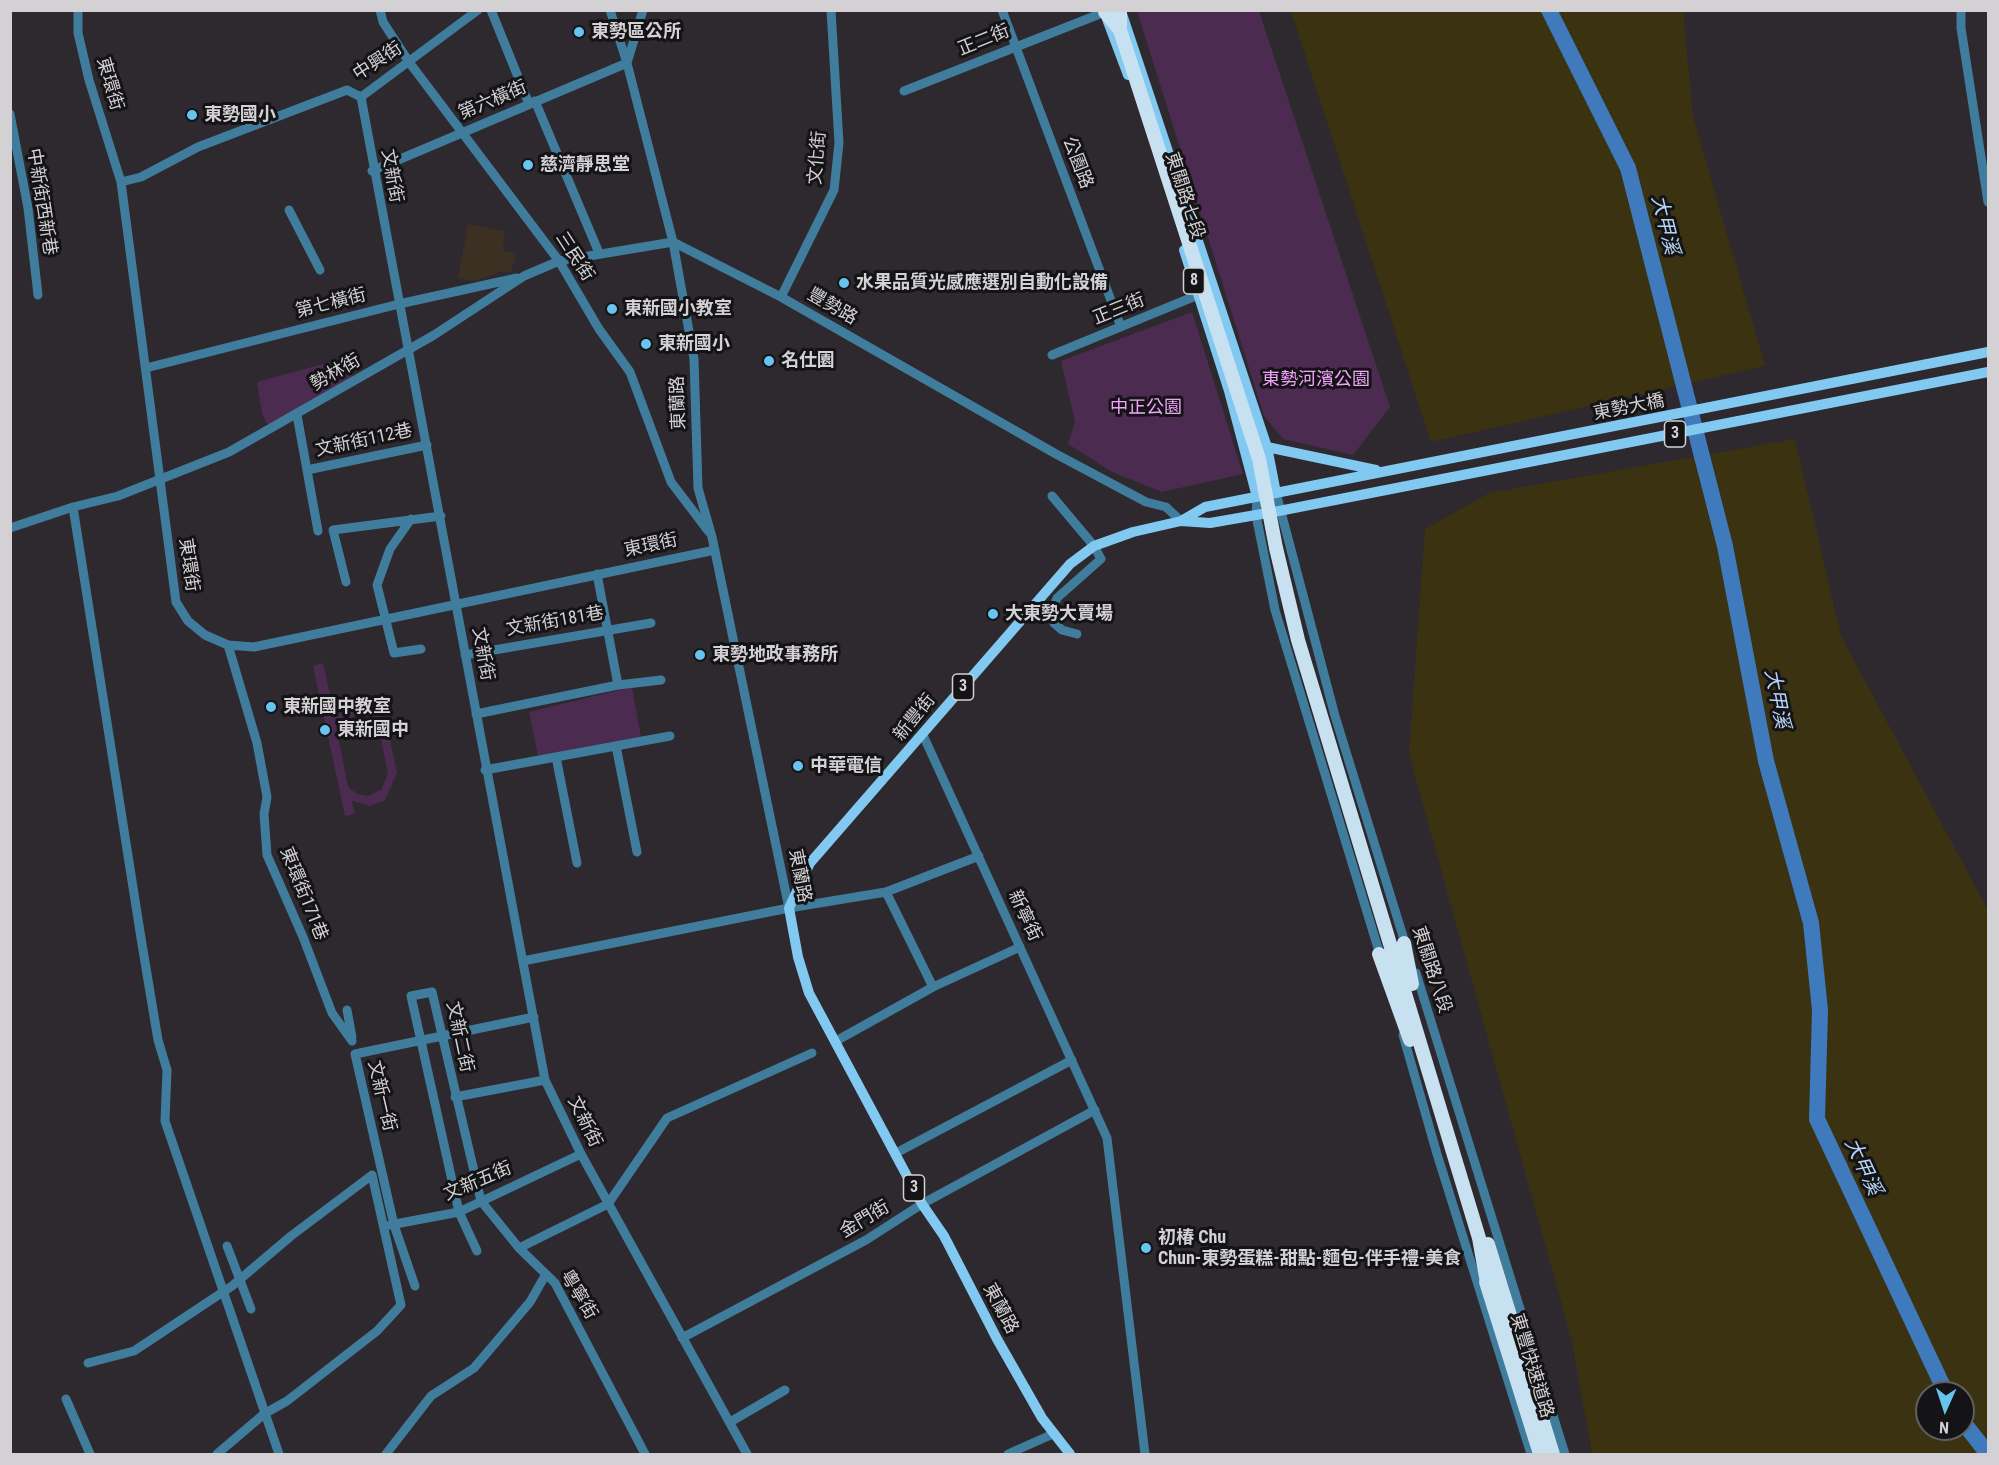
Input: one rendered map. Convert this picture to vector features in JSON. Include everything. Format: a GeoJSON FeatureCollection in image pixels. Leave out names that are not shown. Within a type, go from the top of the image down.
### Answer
{"type":"FeatureCollection","features":[{"type":"Feature","properties":{"kind":"highway"},"geometry":{"type":"LineString","coordinates":[[1120,10],[1120,30],[1202,294],[1259,459],[1276,548],[1298,640],[1495,1289]]}},
{"type":"Feature","properties":{"kind":"highway"},"geometry":{"type":"LineString","coordinates":[[1106,11],[1120,30]]}},
{"type":"Feature","properties":{"kind":"highway"},"geometry":{"type":"LineString","coordinates":[[1404,943],[1408,969],[1495,1289]]}},
{"type":"Feature","properties":{"kind":"highway"},"geometry":{"type":"LineString","coordinates":[[1379,954],[1495,1289]]}},
{"type":"Feature","properties":{"kind":"highway","name":"東豐快速道路"},"geometry":{"type":"LineString","coordinates":[[1495,1289],[1540,1455]]}},
{"type":"Feature","properties":{"kind":"highway","name":"東豐快速道路"},"geometry":{"type":"LineString","coordinates":[[1495,1289],[1553,1455]]}},
{"type":"Feature","properties":{"kind":"main road","name":"東關路七段"},"geometry":{"type":"LineString","coordinates":[[1120,10],[1267,447],[1275,493]]}},
{"type":"Feature","properties":{"kind":"main road","name":"東關路七段"},"geometry":{"type":"LineString","coordinates":[[1106,11],[1202,294],[1257,497]]}},
{"type":"Feature","properties":{"kind":"main road","name":"東勢大橋"},"geometry":{"type":"LineString","coordinates":[[1275,493],[1989,352]]}},
{"type":"Feature","properties":{"kind":"main road","name":"東勢大橋"},"geometry":{"type":"LineString","coordinates":[[1279,512],[1989,372]]}},
{"type":"Feature","properties":{"kind":"main road"},"geometry":{"type":"LineString","coordinates":[[1229,391],[1246,386]]}},
{"type":"Feature","properties":{"kind":"main road"},"geometry":{"type":"LineString","coordinates":[[1267,447],[1382,471]]}},
{"type":"Feature","properties":{"kind":"main road","name":"3"},"geometry":{"type":"LineString","coordinates":[[1181,521],[1205,507],[1275,493]]}},
{"type":"Feature","properties":{"kind":"main road","name":"3"},"geometry":{"type":"LineString","coordinates":[[1181,521],[1210,523],[1279,512]]}},
{"type":"Feature","properties":{"kind":"main road","name":"新豐街"},"geometry":{"type":"LineString","coordinates":[[789,908],[810,863],[1070,564],[1095,546],[1133,532],[1181,521]]}},
{"type":"Feature","properties":{"kind":"main road","name":"東蘭路"},"geometry":{"type":"LineString","coordinates":[[789,908],[798,957],[809,993],[922,1204],[944,1236],[996,1339],[1053,1434],[1070,1455]]}},
{"type":"Feature","properties":{"kind":"street","name":"東環街"},"geometry":{"type":"LineString","coordinates":[[78,10],[78,33],[89,80],[121,182],[176,602],[188,621],[205,635],[228,645],[254,647],[715,550]]}},
{"type":"Feature","properties":{"kind":"street","name":"三民街"},"geometry":{"type":"LineString","coordinates":[[380,10],[383,22],[409,63],[559,261],[599,329],[630,372],[671,482],[712,537]]}},
{"type":"Feature","properties":{"kind":"street","name":"中興街"},"geometry":{"type":"LineString","coordinates":[[121,182],[141,177],[198,147],[347,90],[361,97],[478,10]]}},
{"type":"Feature","properties":{"kind":"street"},"geometry":{"type":"LineString","coordinates":[[491,10],[599,253]]}},
{"type":"Feature","properties":{"kind":"street"},"geometry":{"type":"LineString","coordinates":[[610,10],[627,63],[673,242]]}},
{"type":"Feature","properties":{"kind":"street"},"geometry":{"type":"LineString","coordinates":[[627,63],[643,10]]}},
{"type":"Feature","properties":{"kind":"street","name":"文化街"},"geometry":{"type":"LineString","coordinates":[[781,297],[834,189],[839,143],[831,10]]}},
{"type":"Feature","properties":{"kind":"street","name":"公園路"},"geometry":{"type":"LineString","coordinates":[[1002,10],[1121,327]]}},
{"type":"Feature","properties":{"kind":"street"},"geometry":{"type":"LineString","coordinates":[[1961,10],[1961,28],[1989,202]]}},
{"type":"Feature","properties":{"kind":"street","name":"正二街"},"geometry":{"type":"LineString","coordinates":[[904,91],[1106,11]]}},
{"type":"Feature","properties":{"kind":"street","name":"第六橫街"},"geometry":{"type":"LineString","coordinates":[[372,171],[627,63]]}},
{"type":"Feature","properties":{"kind":"street","name":"文新街"},"geometry":{"type":"LineString","coordinates":[[361,97],[372,171],[441,516],[485,770],[545,1080],[580,1154],[608,1204]]}},
{"type":"Feature","properties":{"kind":"street","name":"中新街西新巷"},"geometry":{"type":"LineString","coordinates":[[10,114],[28,208],[38,296]]}},
{"type":"Feature","properties":{"kind":"street"},"geometry":{"type":"LineString","coordinates":[[289,210],[320,270]]}},
{"type":"Feature","properties":{"kind":"street","name":"豐勢路"},"geometry":{"type":"LineString","coordinates":[[673,242],[781,297],[1056,454],[1146,502],[1166,507],[1181,521]]}},
{"type":"Feature","properties":{"kind":"street","name":"勢林街"},"geometry":{"type":"LineString","coordinates":[[10,528],[73,507],[118,496],[229,452],[408,350],[525,276],[559,261],[673,242]]}},
{"type":"Feature","properties":{"kind":"street","name":"東蘭路"},"geometry":{"type":"LineString","coordinates":[[673,242],[694,359],[698,488],[715,550],[789,908]]}},
{"type":"Feature","properties":{"kind":"street","name":"第七橫街"},"geometry":{"type":"LineString","coordinates":[[146,368],[399,304],[525,276]]}},
{"type":"Feature","properties":{"kind":"street","name":"正三街"},"geometry":{"type":"LineString","coordinates":[[1052,355],[1202,294]]}},
{"type":"Feature","properties":{"kind":"street"},"geometry":{"type":"LineString","coordinates":[[297,415],[318,531]]}},
{"type":"Feature","properties":{"kind":"street","name":"文新街112巷"},"geometry":{"type":"LineString","coordinates":[[307,470],[427,445]]}},
{"type":"Feature","properties":{"kind":"street","name":"東關路八段"},"geometry":{"type":"LineString","coordinates":[[1275,493],[1335,716],[1565,1455]]}},
{"type":"Feature","properties":{"kind":"street"},"geometry":{"type":"LineString","coordinates":[[1052,496],[1095,546],[1101,559],[1058,598],[1052,612],[1054,623],[1062,630],[1077,634]]}},
{"type":"Feature","properties":{"kind":"street"},"geometry":{"type":"LineString","coordinates":[[1257,497],[1256,515],[1275,610],[1437,1154],[1531,1455]]}},
{"type":"Feature","properties":{"kind":"street"},"geometry":{"type":"LineString","coordinates":[[73,507],[158,1040],[167,1070],[165,1121],[279,1455]]}},
{"type":"Feature","properties":{"kind":"street"},"geometry":{"type":"LineString","coordinates":[[346,582],[333,530],[441,516]]}},
{"type":"Feature","properties":{"kind":"street"},"geometry":{"type":"LineString","coordinates":[[411,519],[390,549],[377,585],[394,652],[421,649]]}},
{"type":"Feature","properties":{"kind":"street"},"geometry":{"type":"LineString","coordinates":[[597,574],[618,685]]}},
{"type":"Feature","properties":{"kind":"street","name":"文新街181巷"},"geometry":{"type":"LineString","coordinates":[[465,655],[651,623]]}},
{"type":"Feature","properties":{"kind":"street","name":"東環街171巷"},"geometry":{"type":"LineString","coordinates":[[228,645],[257,743],[265,786],[267,855],[303,937],[332,1013],[352,1041]]}},
{"type":"Feature","properties":{"kind":"street"},"geometry":{"type":"LineString","coordinates":[[476,714],[618,685],[661,680]]}},
{"type":"Feature","properties":{"kind":"street","name":"新寧街"},"geometry":{"type":"LineString","coordinates":[[923,735],[1095,1110]]}},
{"type":"Feature","properties":{"kind":"street"},"geometry":{"type":"LineString","coordinates":[[485,770],[670,736]]}},
{"type":"Feature","properties":{"kind":"street"},"geometry":{"type":"LineString","coordinates":[[616,746],[637,852]]}},
{"type":"Feature","properties":{"kind":"street"},"geometry":{"type":"LineString","coordinates":[[556,757],[577,863]]}},
{"type":"Feature","properties":{"kind":"street"},"geometry":{"type":"LineString","coordinates":[[523,961],[789,908],[886,892],[978,856]]}},
{"type":"Feature","properties":{"kind":"street"},"geometry":{"type":"LineString","coordinates":[[886,892],[933,987]]}},
{"type":"Feature","properties":{"kind":"street"},"geometry":{"type":"LineString","coordinates":[[836,1041],[933,987],[1020,947]]}},
{"type":"Feature","properties":{"kind":"street","name":"文新二街"},"geometry":{"type":"LineString","coordinates":[[477,1251],[459,1212],[411,996],[432,992],[481,1201],[519,1248]]}},
{"type":"Feature","properties":{"kind":"street"},"geometry":{"type":"LineString","coordinates":[[347,1010],[355,1054]]}},
{"type":"Feature","properties":{"kind":"street","name":"文新一街"},"geometry":{"type":"LineString","coordinates":[[415,1286],[389,1226],[355,1054],[534,1017]]}},
{"type":"Feature","properties":{"kind":"street"},"geometry":{"type":"LineString","coordinates":[[519,1248],[608,1204],[667,1118],[812,1053]]}},
{"type":"Feature","properties":{"kind":"street"},"geometry":{"type":"LineString","coordinates":[[896,1153],[1072,1060]]}},
{"type":"Feature","properties":{"kind":"street"},"geometry":{"type":"LineString","coordinates":[[455,1097],[545,1080]]}},
{"type":"Feature","properties":{"kind":"street"},"geometry":{"type":"LineString","coordinates":[[1095,1110],[1107,1138],[1112,1159],[1145,1455]]}},
{"type":"Feature","properties":{"kind":"street","name":"金門街"},"geometry":{"type":"LineString","coordinates":[[682,1338],[866,1240],[922,1204],[1095,1110]]}},
{"type":"Feature","properties":{"kind":"street","name":"文新五街"},"geometry":{"type":"LineString","coordinates":[[389,1226],[459,1212],[580,1154]]}},
{"type":"Feature","properties":{"kind":"street"},"geometry":{"type":"LineString","coordinates":[[88,1363],[134,1351],[222,1293],[291,1236],[372,1175],[389,1226],[401,1305],[377,1331],[287,1401],[264,1414],[217,1455]]}},
{"type":"Feature","properties":{"kind":"street"},"geometry":{"type":"LineString","coordinates":[[608,1204],[747,1455]]}},
{"type":"Feature","properties":{"kind":"street"},"geometry":{"type":"LineString","coordinates":[[227,1246],[238,1281],[251,1309]]}},
{"type":"Feature","properties":{"kind":"street","name":"粵寧街"},"geometry":{"type":"LineString","coordinates":[[519,1248],[555,1283],[645,1455]]}},
{"type":"Feature","properties":{"kind":"street"},"geometry":{"type":"LineString","coordinates":[[386,1455],[431,1396],[474,1368],[530,1302],[546,1274]]}},
{"type":"Feature","properties":{"kind":"street"},"geometry":{"type":"LineString","coordinates":[[730,1422],[785,1390]]}},
{"type":"Feature","properties":{"kind":"street"},"geometry":{"type":"LineString","coordinates":[[66,1399],[90,1455]]}},
{"type":"Feature","properties":{"kind":"street"},"geometry":{"type":"LineString","coordinates":[[1008,1455],[1053,1434]]}},
{"type":"Feature","properties":{"kind":"shaded area"},"geometry":{"type":"Polygon","coordinates":[[[468,224],[505,231],[503,251],[516,253],[511,272],[500,272],[474,281],[458,278],[468,224]]]}},
{"type":"Feature","properties":{"kind":"green space","name":"東勢河濱公園"},"geometry":{"type":"Polygon","coordinates":[[[1137,11],[1259,11],[1390,407],[1353,455],[1283,439],[1264,416],[1137,11]]]}},
{"type":"Feature","properties":{"kind":"green space","name":"中正公園"},"geometry":{"type":"Polygon","coordinates":[[[1192,312],[1243,474],[1162,492],[1112,472],[1068,444],[1075,422],[1061,361],[1192,312]]]}},
{"type":"Feature","properties":{"kind":"green space"},"geometry":{"type":"Polygon","coordinates":[[[341,359],[352,377],[268,425],[262,414],[257,382],[341,359]]]}},
{"type":"Feature","properties":{"kind":"green space"},"geometry":{"type":"Polygon","coordinates":[[[323,663],[335,716],[356,705],[371,708],[386,721],[397,773],[385,800],[370,806],[352,801],[355,814],[345,816],[313,666],[323,663]],[[357,714],[341,725],[337,731],[348,787],[357,794],[367,796],[381,790],[388,774],[378,724],[366,715],[357,714]]]}},
{"type":"Feature","properties":{"kind":"green space"},"geometry":{"type":"Polygon","coordinates":[[[632,687],[641,737],[538,756],[529,712],[632,687]]]}},
{"type":"Feature","properties":{"kind":"sand"},"geometry":{"type":"Polygon","coordinates":[[[1291,11],[1683,11],[1693,116],[1765,366],[1431,442],[1291,11]]]}},
{"type":"Feature","properties":{"kind":"sand"},"geometry":{"type":"Polygon","coordinates":[[[1795,439],[1841,636],[1988,910],[1988,1454],[1592,1454],[1572,1341],[1409,754],[1425,529],[1489,493],[1795,439]]]}},
{"type":"Feature","properties":{"kind":"waterway","name":"大甲溪"},"geometry":{"type":"LineString","coordinates":[[1549,10],[1628,168],[1725,546],[1766,761],[1811,923],[1820,1010],[1817,1119],[1940,1381]]}},
{"type":"Feature","properties":{"kind":"waterway","name":"大甲溪"},"geometry":{"type":"LineString","coordinates":[[1975,1437],[1988,1454]]}},
{"type":"Feature","properties":{"kind":"place","name":"東勢區公所"},"geometry":{"type":"Point","coordinates":[579,32]}},
{"type":"Feature","properties":{"kind":"place","name":"東勢國小"},"geometry":{"type":"Point","coordinates":[192,115]}},
{"type":"Feature","properties":{"kind":"place","name":"慈濟靜思堂"},"geometry":{"type":"Point","coordinates":[528,165]}},
{"type":"Feature","properties":{"kind":"place","name":"水果品質光感應選別自動化設備"},"geometry":{"type":"Point","coordinates":[844,283]}},
{"type":"Feature","properties":{"kind":"place","name":"東新國小教室"},"geometry":{"type":"Point","coordinates":[612,309]}},
{"type":"Feature","properties":{"kind":"place","name":"東新國小"},"geometry":{"type":"Point","coordinates":[646,344]}},
{"type":"Feature","properties":{"kind":"place","name":"名仕園"},"geometry":{"type":"Point","coordinates":[769,361]}},
{"type":"Feature","properties":{"kind":"place","name":"大東勢大賣場"},"geometry":{"type":"Point","coordinates":[993,614]}},
{"type":"Feature","properties":{"kind":"place","name":"東勢地政事務所"},"geometry":{"type":"Point","coordinates":[700,655]}},
{"type":"Feature","properties":{"kind":"place","name":"東新國中教室"},"geometry":{"type":"Point","coordinates":[271,707]}},
{"type":"Feature","properties":{"kind":"place","name":"東新國中"},"geometry":{"type":"Point","coordinates":[325,730]}},
{"type":"Feature","properties":{"kind":"place","name":"中華電信"},"geometry":{"type":"Point","coordinates":[798,766]}},
{"type":"Feature","properties":{"kind":"place","name":"初椿 Chu Chun-東勢蛋糕-甜點-麵包-伴手禮-美食"},"geometry":{"type":"Point","coordinates":[1146,1248]}}]}
